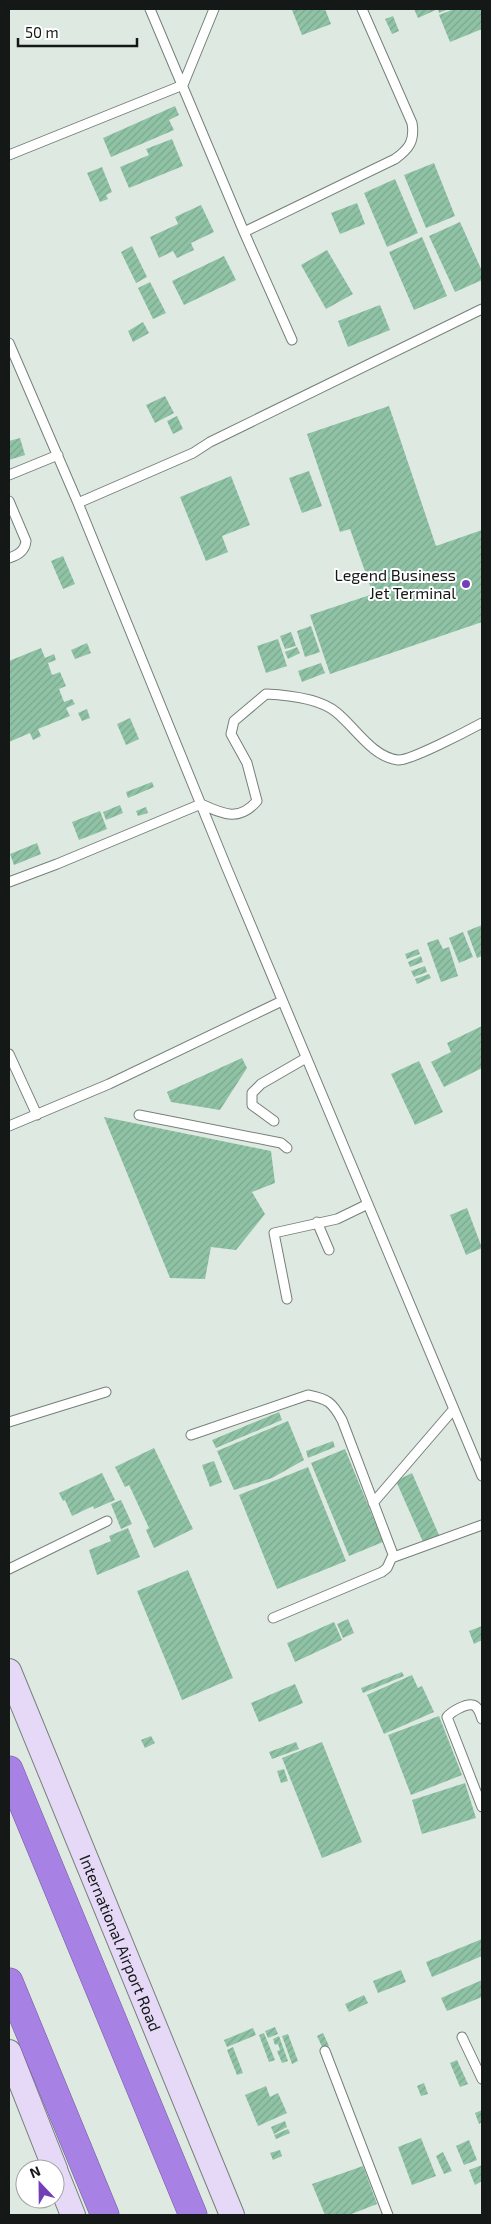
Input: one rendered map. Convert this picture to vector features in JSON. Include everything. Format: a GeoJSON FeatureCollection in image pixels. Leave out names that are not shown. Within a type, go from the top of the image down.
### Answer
{"type":"FeatureCollection","features":[{"type":"Feature","properties":{"kind":"highway"},"geometry":{"type":"LineString","coordinates":[[9,1770],[193,2215]]}},
{"type":"Feature","properties":{"kind":"highway"},"geometry":{"type":"LineString","coordinates":[[9,1982],[105,2215]]}},
{"type":"Feature","properties":{"kind":"main road","name":"International Airport Road"},"geometry":{"type":"LineString","coordinates":[[9,1671],[232,2215]]}},
{"type":"Feature","properties":{"kind":"main road"},"geometry":{"type":"LineString","coordinates":[[9,2052],[51,2159]]}},
{"type":"Feature","properties":{"kind":"main road"},"geometry":{"type":"LineString","coordinates":[[65,2195],[73,2215]]}},
{"type":"Feature","properties":{"kind":"lane"},"geometry":{"type":"LineString","coordinates":[[150,9],[244,232],[292,340]]}},
{"type":"Feature","properties":{"kind":"lane"},"geometry":{"type":"LineString","coordinates":[[9,155],[183,85],[214,9]]}},
{"type":"Feature","properties":{"kind":"lane"},"geometry":{"type":"LineString","coordinates":[[244,232],[395,159],[412,143],[414,134],[412,123],[362,9]]}},
{"type":"Feature","properties":{"kind":"lane"},"geometry":{"type":"LineString","coordinates":[[78,503],[193,453],[219,438],[482,309]]}},
{"type":"Feature","properties":{"kind":"lane"},"geometry":{"type":"LineString","coordinates":[[9,343],[58,455],[282,1001],[482,1476]]}},
{"type":"Feature","properties":{"kind":"lane"},"geometry":{"type":"LineString","coordinates":[[9,474],[58,455]]}},
{"type":"Feature","properties":{"kind":"lane"},"geometry":{"type":"LineString","coordinates":[[9,501],[26,541],[25,548],[17,555],[9,558]]}},
{"type":"Feature","properties":{"kind":"lane"},"geometry":{"type":"LineString","coordinates":[[9,882],[201,804],[220,812],[238,815],[249,810],[257,801],[247,763],[231,734],[234,721],[266,694],[279,694],[316,702],[334,710],[382,755],[400,760],[454,738],[482,723]]}},
{"type":"Feature","properties":{"kind":"lane"},"geometry":{"type":"LineString","coordinates":[[9,1126],[109,1084],[282,1001]]}},
{"type":"Feature","properties":{"kind":"lane"},"geometry":{"type":"LineString","coordinates":[[9,1054],[37,1115]]}},
{"type":"Feature","properties":{"kind":"lane"},"geometry":{"type":"LineString","coordinates":[[274,1121],[252,1105],[252,1093],[261,1084],[306,1058]]}},
{"type":"Feature","properties":{"kind":"lane"},"geometry":{"type":"LineString","coordinates":[[139,1115],[281,1143],[287,1148]]}},
{"type":"Feature","properties":{"kind":"lane"},"geometry":{"type":"LineString","coordinates":[[287,1299],[274,1233],[337,1219],[368,1204]]}},
{"type":"Feature","properties":{"kind":"lane"},"geometry":{"type":"LineString","coordinates":[[318,1222],[329,1250]]}},
{"type":"Feature","properties":{"kind":"lane"},"geometry":{"type":"LineString","coordinates":[[9,1422],[106,1392]]}},
{"type":"Feature","properties":{"kind":"lane"},"geometry":{"type":"LineString","coordinates":[[191,1435],[290,1400],[308,1395],[323,1398],[334,1406],[342,1420],[394,1557]]}},
{"type":"Feature","properties":{"kind":"lane"},"geometry":{"type":"LineString","coordinates":[[373,1503],[453,1410]]}},
{"type":"Feature","properties":{"kind":"lane"},"geometry":{"type":"LineString","coordinates":[[9,1568],[107,1521]]}},
{"type":"Feature","properties":{"kind":"lane"},"geometry":{"type":"LineString","coordinates":[[273,1618],[382,1572],[387,1568],[392,1557],[482,1525]]}},
{"type":"Feature","properties":{"kind":"lane"},"geometry":{"type":"LineString","coordinates":[[482,1719],[474,1705],[451,1712],[447,1717],[482,1807]]}},
{"type":"Feature","properties":{"kind":"lane"},"geometry":{"type":"LineString","coordinates":[[462,2037],[482,2079]]}},
{"type":"Feature","properties":{"kind":"lane"},"geometry":{"type":"LineString","coordinates":[[325,2051],[388,2215]]}},
{"type":"Feature","properties":{"kind":"building"},"geometry":{"type":"Polygon","coordinates":[[[325,9],[331,24],[302,35],[292,10],[325,9]]]}},
{"type":"Feature","properties":{"kind":"building"},"geometry":{"type":"Polygon","coordinates":[[[414,9],[438,9],[418,18],[414,9]]]}},
{"type":"Feature","properties":{"kind":"building"},"geometry":{"type":"Polygon","coordinates":[[[438,9],[449,9],[439,13],[438,9]]]}},
{"type":"Feature","properties":{"kind":"building"},"geometry":{"type":"Polygon","coordinates":[[[454,9],[482,9],[482,29],[450,42],[439,15],[454,9]]]}},
{"type":"Feature","properties":{"kind":"building"},"geometry":{"type":"Polygon","coordinates":[[[393,16],[399,31],[392,34],[385,19],[393,16]]]}},
{"type":"Feature","properties":{"kind":"building"},"geometry":{"type":"Polygon","coordinates":[[[175,106],[179,115],[169,120],[174,130],[111,157],[103,138],[175,106]]]}},
{"type":"Feature","properties":{"kind":"building"},"geometry":{"type":"Polygon","coordinates":[[[172,139],[183,166],[129,188],[120,167],[149,155],[146,149],[172,139]]]}},
{"type":"Feature","properties":{"kind":"building"},"geometry":{"type":"Polygon","coordinates":[[[434,163],[455,216],[426,228],[404,175],[434,163]]]}},
{"type":"Feature","properties":{"kind":"building"},"geometry":{"type":"Polygon","coordinates":[[[102,167],[112,192],[106,195],[108,199],[100,202],[87,173],[102,167]]]}},
{"type":"Feature","properties":{"kind":"building"},"geometry":{"type":"Polygon","coordinates":[[[395,179],[418,233],[387,247],[364,193],[395,179]]]}},
{"type":"Feature","properties":{"kind":"building"},"geometry":{"type":"Polygon","coordinates":[[[357,203],[365,224],[340,234],[331,213],[357,203]]]}},
{"type":"Feature","properties":{"kind":"building"},"geometry":{"type":"Polygon","coordinates":[[[201,205],[214,232],[191,243],[194,250],[177,258],[173,251],[159,258],[150,237],[178,224],[175,217],[201,205]]]}},
{"type":"Feature","properties":{"kind":"building"},"geometry":{"type":"Polygon","coordinates":[[[460,222],[482,271],[482,280],[455,292],[429,236],[460,222]]]}},
{"type":"Feature","properties":{"kind":"building"},"geometry":{"type":"Polygon","coordinates":[[[422,237],[447,296],[414,310],[389,252],[422,237]]]}},
{"type":"Feature","properties":{"kind":"building"},"geometry":{"type":"Polygon","coordinates":[[[132,246],[147,277],[136,283],[121,252],[132,246]]]}},
{"type":"Feature","properties":{"kind":"building"},"geometry":{"type":"Polygon","coordinates":[[[327,250],[353,294],[326,309],[301,265],[327,250]]]}},
{"type":"Feature","properties":{"kind":"building"},"geometry":{"type":"Polygon","coordinates":[[[224,256],[236,280],[184,305],[172,281],[224,256]]]}},
{"type":"Feature","properties":{"kind":"building"},"geometry":{"type":"Polygon","coordinates":[[[150,282],[166,313],[153,319],[138,288],[150,282]]]}},
{"type":"Feature","properties":{"kind":"building"},"geometry":{"type":"Polygon","coordinates":[[[380,305],[390,330],[348,347],[338,321],[380,305]]]}},
{"type":"Feature","properties":{"kind":"building"},"geometry":{"type":"Polygon","coordinates":[[[143,322],[149,333],[133,342],[128,331],[143,322]]]}},
{"type":"Feature","properties":{"kind":"building"},"geometry":{"type":"Polygon","coordinates":[[[165,396],[174,413],[155,423],[146,405],[165,396]]]}},
{"type":"Feature","properties":{"kind":"building"},"geometry":{"type":"Polygon","coordinates":[[[389,406],[436,546],[482,530],[482,622],[330,674],[310,615],[373,594],[350,529],[340,532],[307,434],[389,406]]]}},
{"type":"Feature","properties":{"kind":"building"},"geometry":{"type":"Polygon","coordinates":[[[177,416],[183,429],[173,434],[167,421],[177,416]]]}},
{"type":"Feature","properties":{"kind":"building"},"geometry":{"type":"Polygon","coordinates":[[[20,438],[25,455],[9,460],[9,441],[20,438]]]}},
{"type":"Feature","properties":{"kind":"building"},"geometry":{"type":"Polygon","coordinates":[[[309,471],[322,506],[302,513],[289,478],[309,471]]]}},
{"type":"Feature","properties":{"kind":"building"},"geometry":{"type":"Polygon","coordinates":[[[231,476],[250,525],[222,536],[228,552],[206,561],[180,497],[231,476]]]}},
{"type":"Feature","properties":{"kind":"building"},"geometry":{"type":"Polygon","coordinates":[[[63,556],[75,584],[63,589],[51,561],[63,556]]]}},
{"type":"Feature","properties":{"kind":"building"},"geometry":{"type":"Polygon","coordinates":[[[311,626],[320,652],[305,657],[297,631],[311,626]]]}},
{"type":"Feature","properties":{"kind":"building"},"geometry":{"type":"Polygon","coordinates":[[[291,632],[296,646],[285,649],[280,636],[291,632]]]}},
{"type":"Feature","properties":{"kind":"building"},"geometry":{"type":"Polygon","coordinates":[[[278,639],[287,666],[266,673],[257,646],[278,639]]]}},
{"type":"Feature","properties":{"kind":"building"},"geometry":{"type":"Polygon","coordinates":[[[87,643],[91,653],[75,659],[71,650],[87,643]]]}},
{"type":"Feature","properties":{"kind":"building"},"geometry":{"type":"Polygon","coordinates":[[[297,647],[300,653],[288,659],[285,652],[297,647]]]}},
{"type":"Feature","properties":{"kind":"building"},"geometry":{"type":"Polygon","coordinates":[[[41,648],[45,658],[54,654],[56,660],[48,663],[52,675],[60,672],[66,686],[59,689],[64,702],[72,699],[75,704],[66,708],[70,716],[38,729],[41,736],[33,740],[30,733],[9,742],[9,661],[41,648]]]}},
{"type":"Feature","properties":{"kind":"building"},"geometry":{"type":"Polygon","coordinates":[[[321,663],[325,673],[302,682],[298,671],[321,663]]]}},
{"type":"Feature","properties":{"kind":"building"},"geometry":{"type":"Polygon","coordinates":[[[87,709],[90,718],[82,721],[78,713],[87,709]]]}},
{"type":"Feature","properties":{"kind":"building"},"geometry":{"type":"Polygon","coordinates":[[[130,718],[139,739],[126,745],[117,724],[130,718]]]}},
{"type":"Feature","properties":{"kind":"building"},"geometry":{"type":"Polygon","coordinates":[[[152,782],[154,787],[128,798],[126,792],[152,782]]]}},
{"type":"Feature","properties":{"kind":"building"},"geometry":{"type":"Polygon","coordinates":[[[120,805],[123,813],[106,820],[103,812],[120,805]]]}},
{"type":"Feature","properties":{"kind":"building"},"geometry":{"type":"Polygon","coordinates":[[[146,807],[148,813],[138,816],[136,811],[146,807]]]}},
{"type":"Feature","properties":{"kind":"building"},"geometry":{"type":"Polygon","coordinates":[[[100,811],[107,829],[79,840],[72,822],[100,811]]]}},
{"type":"Feature","properties":{"kind":"building"},"geometry":{"type":"Polygon","coordinates":[[[37,843],[41,854],[14,865],[10,854],[37,843]]]}},
{"type":"Feature","properties":{"kind":"building"},"geometry":{"type":"Polygon","coordinates":[[[482,925],[482,956],[477,958],[467,931],[482,925]]]}},
{"type":"Feature","properties":{"kind":"building"},"geometry":{"type":"Polygon","coordinates":[[[463,932],[473,957],[459,963],[449,938],[463,932]]]}},
{"type":"Feature","properties":{"kind":"building"},"geometry":{"type":"Polygon","coordinates":[[[438,939],[443,949],[449,947],[458,976],[441,982],[427,943],[438,939]]]}},
{"type":"Feature","properties":{"kind":"building"},"geometry":{"type":"Polygon","coordinates":[[[418,949],[420,954],[407,959],[405,954],[418,949]]]}},
{"type":"Feature","properties":{"kind":"building"},"geometry":{"type":"Polygon","coordinates":[[[421,956],[423,962],[410,967],[408,962],[421,956]]]}},
{"type":"Feature","properties":{"kind":"building"},"geometry":{"type":"Polygon","coordinates":[[[425,966],[427,972],[414,977],[411,971],[425,966]]]}},
{"type":"Feature","properties":{"kind":"building"},"geometry":{"type":"Polygon","coordinates":[[[429,974],[431,978],[417,984],[415,979],[429,974]]]}},
{"type":"Feature","properties":{"kind":"building"},"geometry":{"type":"Polygon","coordinates":[[[482,1026],[482,1068],[444,1087],[431,1062],[451,1052],[447,1043],[482,1026]]]}},
{"type":"Feature","properties":{"kind":"building"},"geometry":{"type":"Polygon","coordinates":[[[242,1058],[247,1068],[220,1110],[171,1102],[167,1092],[242,1058]]]}},
{"type":"Feature","properties":{"kind":"building"},"geometry":{"type":"Polygon","coordinates":[[[419,1061],[443,1112],[415,1125],[391,1074],[419,1061]]]}},
{"type":"Feature","properties":{"kind":"building"},"geometry":{"type":"Polygon","coordinates":[[[104,1117],[271,1151],[275,1183],[252,1192],[265,1214],[236,1250],[211,1247],[205,1279],[170,1278],[104,1117]]]}},
{"type":"Feature","properties":{"kind":"building"},"geometry":{"type":"Polygon","coordinates":[[[467,1208],[482,1248],[466,1255],[450,1215],[467,1208]]]}},
{"type":"Feature","properties":{"kind":"building"},"geometry":{"type":"Polygon","coordinates":[[[279,1412],[282,1420],[216,1448],[212,1440],[279,1412]]]}},
{"type":"Feature","properties":{"kind":"building"},"geometry":{"type":"Polygon","coordinates":[[[288,1421],[304,1460],[272,1478],[234,1490],[217,1451],[288,1421]]]}},
{"type":"Feature","properties":{"kind":"building"},"geometry":{"type":"Polygon","coordinates":[[[333,1441],[335,1447],[308,1458],[306,1451],[333,1441]]]}},
{"type":"Feature","properties":{"kind":"building"},"geometry":{"type":"Polygon","coordinates":[[[154,1448],[193,1529],[154,1548],[146,1530],[149,1528],[129,1485],[125,1487],[115,1467],[154,1448]]]}},
{"type":"Feature","properties":{"kind":"building"},"geometry":{"type":"Polygon","coordinates":[[[345,1449],[383,1542],[349,1556],[311,1463],[345,1449]]]}},
{"type":"Feature","properties":{"kind":"building"},"geometry":{"type":"Polygon","coordinates":[[[214,1461],[222,1482],[210,1487],[202,1465],[214,1461]]]}},
{"type":"Feature","properties":{"kind":"building"},"geometry":{"type":"Polygon","coordinates":[[[308,1467],[346,1561],[277,1589],[239,1495],[308,1467]]]}},
{"type":"Feature","properties":{"kind":"building"},"geometry":{"type":"Polygon","coordinates":[[[102,1473],[115,1500],[94,1509],[93,1506],[72,1516],[65,1500],[63,1501],[59,1493],[102,1473]]]}},
{"type":"Feature","properties":{"kind":"building"},"geometry":{"type":"Polygon","coordinates":[[[412,1473],[439,1535],[423,1542],[396,1481],[412,1473]]]}},
{"type":"Feature","properties":{"kind":"building"},"geometry":{"type":"Polygon","coordinates":[[[121,1500],[132,1524],[121,1529],[111,1504],[121,1500]]]}},
{"type":"Feature","properties":{"kind":"building"},"geometry":{"type":"Polygon","coordinates":[[[128,1528],[140,1557],[97,1575],[89,1550],[111,1541],[109,1536],[128,1528]]]}},
{"type":"Feature","properties":{"kind":"building"},"geometry":{"type":"Polygon","coordinates":[[[188,1570],[233,1678],[182,1700],[137,1591],[188,1570]]]}},
{"type":"Feature","properties":{"kind":"building"},"geometry":{"type":"Polygon","coordinates":[[[348,1619],[354,1633],[343,1638],[337,1624],[348,1619]]]}},
{"type":"Feature","properties":{"kind":"building"},"geometry":{"type":"Polygon","coordinates":[[[334,1622],[342,1640],[295,1662],[287,1643],[334,1622]]]}},
{"type":"Feature","properties":{"kind":"building"},"geometry":{"type":"Polygon","coordinates":[[[482,1626],[482,1640],[474,1644],[469,1631],[482,1626]]]}},
{"type":"Feature","properties":{"kind":"building"},"geometry":{"type":"Polygon","coordinates":[[[402,1672],[404,1676],[363,1693],[361,1688],[402,1672]]]}},
{"type":"Feature","properties":{"kind":"building"},"geometry":{"type":"Polygon","coordinates":[[[412,1675],[418,1688],[422,1686],[434,1712],[384,1734],[367,1695],[412,1675]]]}},
{"type":"Feature","properties":{"kind":"building"},"geometry":{"type":"Polygon","coordinates":[[[295,1684],[303,1703],[259,1722],[251,1703],[295,1684]]]}},
{"type":"Feature","properties":{"kind":"building"},"geometry":{"type":"Polygon","coordinates":[[[439,1716],[462,1775],[411,1795],[388,1735],[439,1716]]]}},
{"type":"Feature","properties":{"kind":"building"},"geometry":{"type":"Polygon","coordinates":[[[151,1736],[155,1743],[145,1748],[141,1740],[151,1736]]]}},
{"type":"Feature","properties":{"kind":"building"},"geometry":{"type":"Polygon","coordinates":[[[296,1742],[299,1749],[272,1759],[269,1752],[296,1742]]]}},
{"type":"Feature","properties":{"kind":"building"},"geometry":{"type":"Polygon","coordinates":[[[322,1742],[362,1842],[322,1858],[282,1758],[322,1742]]]}},
{"type":"Feature","properties":{"kind":"building"},"geometry":{"type":"Polygon","coordinates":[[[284,1769],[288,1781],[281,1783],[277,1771],[284,1769]]]}},
{"type":"Feature","properties":{"kind":"building"},"geometry":{"type":"Polygon","coordinates":[[[465,1783],[476,1818],[422,1834],[412,1800],[465,1783]]]}},
{"type":"Feature","properties":{"kind":"building"},"geometry":{"type":"Polygon","coordinates":[[[482,1939],[482,1956],[432,1977],[426,1962],[482,1939]]]}},
{"type":"Feature","properties":{"kind":"building"},"geometry":{"type":"Polygon","coordinates":[[[401,1970],[406,1982],[378,1993],[373,1981],[401,1970]]]}},
{"type":"Feature","properties":{"kind":"building"},"geometry":{"type":"Polygon","coordinates":[[[482,1980],[482,1997],[447,2011],[441,1998],[482,1980]]]}},
{"type":"Feature","properties":{"kind":"building"},"geometry":{"type":"Polygon","coordinates":[[[364,1995],[368,2003],[349,2012],[345,2004],[364,1995]]]}},
{"type":"Feature","properties":{"kind":"building"},"geometry":{"type":"Polygon","coordinates":[[[275,2027],[278,2034],[268,2038],[265,2031],[275,2027]]]}},
{"type":"Feature","properties":{"kind":"building"},"geometry":{"type":"Polygon","coordinates":[[[253,2028],[256,2035],[227,2047],[224,2040],[253,2028]]]}},
{"type":"Feature","properties":{"kind":"building"},"geometry":{"type":"Polygon","coordinates":[[[264,2033],[275,2060],[269,2062],[259,2035],[264,2033]]]}},
{"type":"Feature","properties":{"kind":"building"},"geometry":{"type":"Polygon","coordinates":[[[323,2033],[329,2046],[323,2049],[317,2036],[323,2033]]]}},
{"type":"Feature","properties":{"kind":"building"},"geometry":{"type":"Polygon","coordinates":[[[288,2034],[298,2061],[292,2064],[282,2036],[288,2034]]]}},
{"type":"Feature","properties":{"kind":"building"},"geometry":{"type":"Polygon","coordinates":[[[279,2036],[288,2061],[282,2063],[277,2051],[280,2050],[278,2044],[275,2045],[273,2039],[279,2036]]]}},
{"type":"Feature","properties":{"kind":"building"},"geometry":{"type":"Polygon","coordinates":[[[233,2047],[243,2073],[237,2075],[227,2050],[233,2047]]]}},
{"type":"Feature","properties":{"kind":"building"},"geometry":{"type":"Polygon","coordinates":[[[457,2060],[468,2084],[460,2087],[450,2063],[457,2060]]]}},
{"type":"Feature","properties":{"kind":"building"},"geometry":{"type":"Polygon","coordinates":[[[424,2083],[428,2094],[421,2096],[417,2086],[424,2083]]]}},
{"type":"Feature","properties":{"kind":"building"},"geometry":{"type":"Polygon","coordinates":[[[266,2086],[270,2097],[278,2093],[287,2113],[258,2126],[245,2095],[266,2086]]]}},
{"type":"Feature","properties":{"kind":"building"},"geometry":{"type":"Polygon","coordinates":[[[482,2110],[482,2122],[479,2124],[475,2113],[482,2110]]]}},
{"type":"Feature","properties":{"kind":"building"},"geometry":{"type":"Polygon","coordinates":[[[285,2121],[287,2127],[274,2134],[271,2127],[285,2121]]]}},
{"type":"Feature","properties":{"kind":"building"},"geometry":{"type":"Polygon","coordinates":[[[288,2129],[290,2133],[276,2139],[274,2135],[288,2129]]]}},
{"type":"Feature","properties":{"kind":"building"},"geometry":{"type":"Polygon","coordinates":[[[421,2138],[436,2176],[412,2185],[398,2147],[421,2138]]]}},
{"type":"Feature","properties":{"kind":"building"},"geometry":{"type":"Polygon","coordinates":[[[469,2140],[477,2160],[464,2165],[456,2146],[469,2140]]]}},
{"type":"Feature","properties":{"kind":"building"},"geometry":{"type":"Polygon","coordinates":[[[280,2150],[282,2156],[273,2160],[270,2153],[280,2150]]]}},
{"type":"Feature","properties":{"kind":"building"},"geometry":{"type":"Polygon","coordinates":[[[443,2152],[452,2171],[444,2174],[436,2156],[443,2152]]]}},
{"type":"Feature","properties":{"kind":"building"},"geometry":{"type":"Polygon","coordinates":[[[482,2165],[482,2181],[475,2185],[469,2170],[482,2165]]]}},
{"type":"Feature","properties":{"kind":"building"},"geometry":{"type":"Polygon","coordinates":[[[363,2166],[377,2204],[349,2215],[325,2215],[312,2184],[363,2166]]]}},
{"type":"Feature","properties":{"kind":"place","name":"Legend Business Jet Terminal"},"geometry":{"type":"Point","coordinates":[466,584]}}]}
